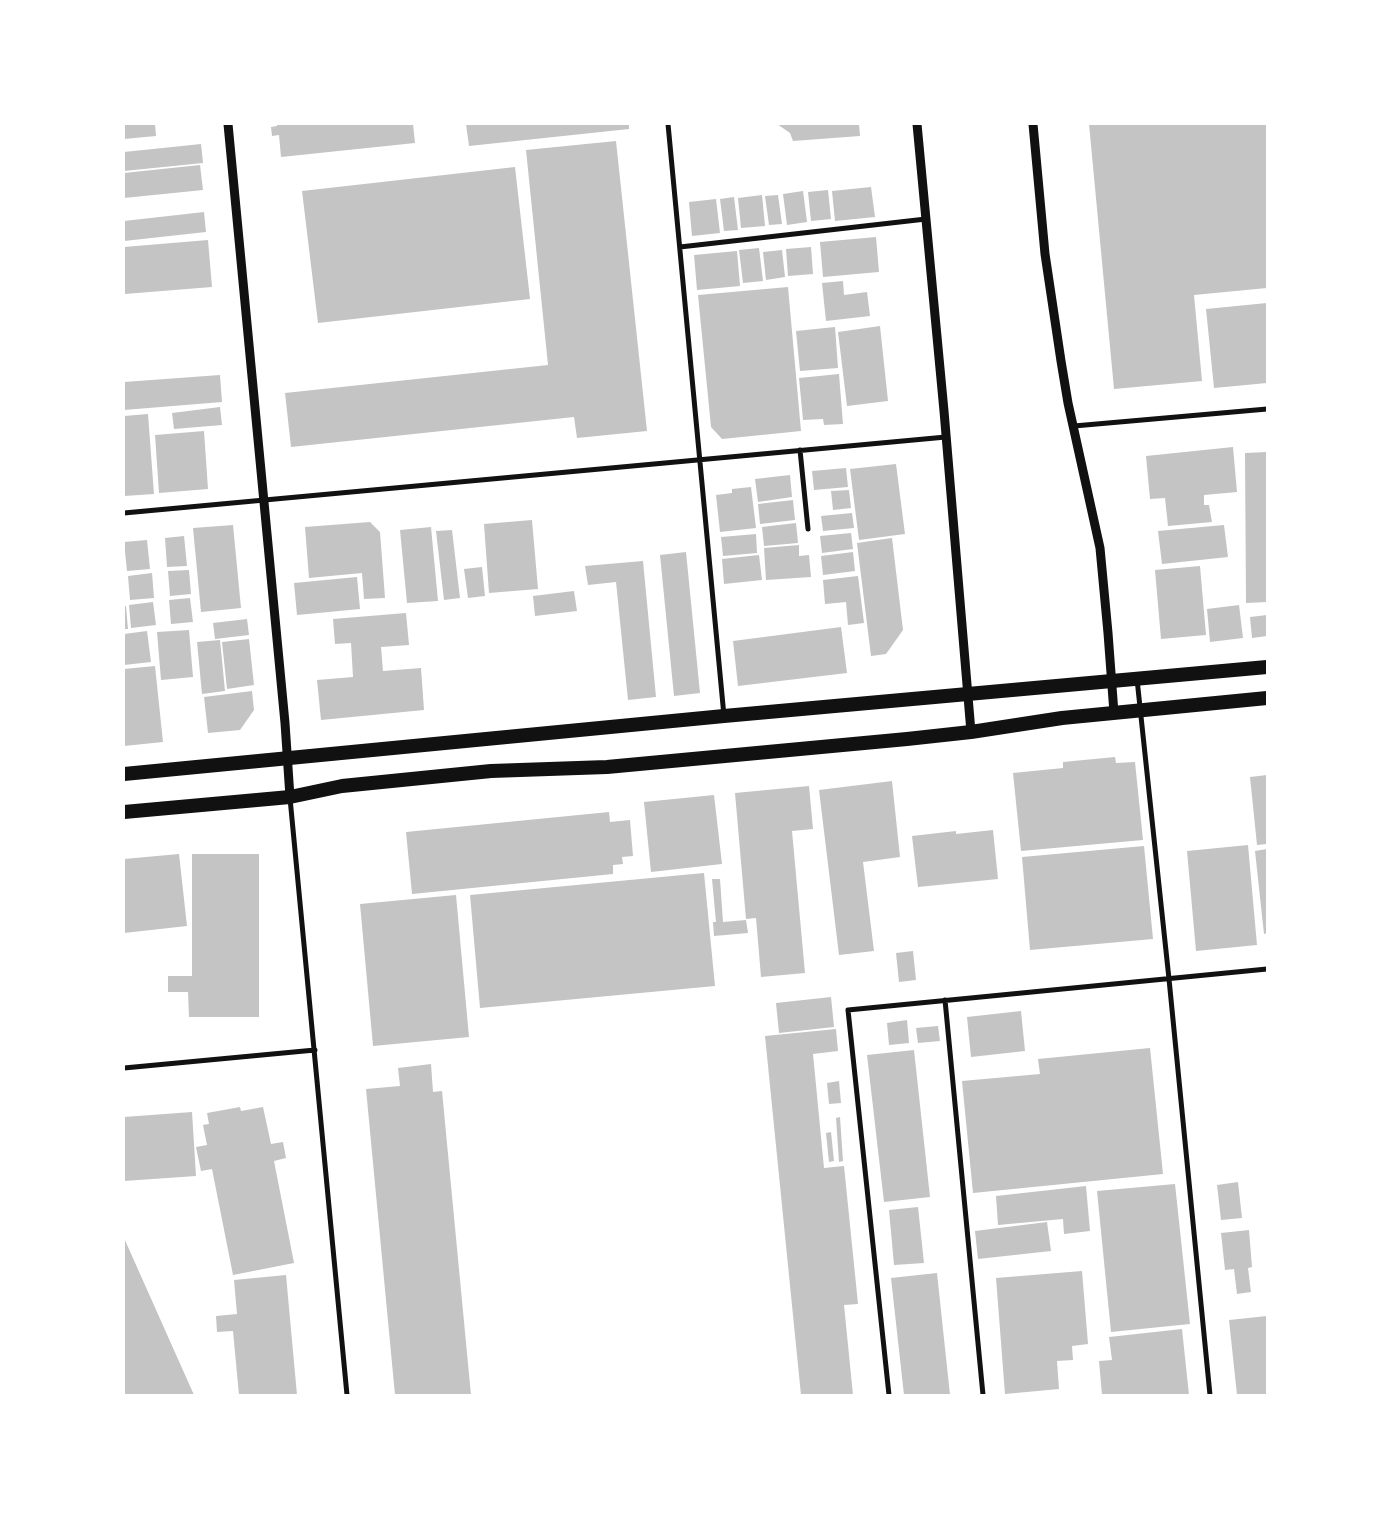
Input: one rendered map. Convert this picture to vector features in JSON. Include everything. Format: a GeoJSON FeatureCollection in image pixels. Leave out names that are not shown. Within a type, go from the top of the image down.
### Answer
{"type":"FeatureCollection","features":[{"type":"Feature","properties":{"kind":"highway"},"geometry":{"type":"LineString","coordinates":[[124,774],[724,716],[1267,667]]}},
{"type":"Feature","properties":{"kind":"highway"},"geometry":{"type":"LineString","coordinates":[[124,812],[290,797],[342,786],[491,771],[607,767],[971,732],[1062,718],[1267,698]]}},
{"type":"Feature","properties":{"kind":"street"},"geometry":{"type":"LineString","coordinates":[[228,124],[288,758],[290,797],[348,1395]]}},
{"type":"Feature","properties":{"kind":"street"},"geometry":{"type":"LineString","coordinates":[[668,124],[724,716]]}},
{"type":"Feature","properties":{"kind":"street"},"geometry":{"type":"LineString","coordinates":[[917,124],[971,732]]}},
{"type":"Feature","properties":{"kind":"street"},"geometry":{"type":"LineString","coordinates":[[1033,124],[1046,254],[1063,375],[1100,548],[1105,589],[1114,713]]}},
{"type":"Feature","properties":{"kind":"street"},"geometry":{"type":"LineString","coordinates":[[680,247],[926,219]]}},
{"type":"Feature","properties":{"kind":"street"},"geometry":{"type":"LineString","coordinates":[[1074,426],[1267,409]]}},
{"type":"Feature","properties":{"kind":"street"},"geometry":{"type":"LineString","coordinates":[[124,514],[946,437]]}},
{"type":"Feature","properties":{"kind":"street"},"geometry":{"type":"LineString","coordinates":[[800,450],[808,529]]}},
{"type":"Feature","properties":{"kind":"street"},"geometry":{"type":"LineString","coordinates":[[1138,679],[1210,1395]]}},
{"type":"Feature","properties":{"kind":"street"},"geometry":{"type":"LineString","coordinates":[[889,1395],[848,1010],[1267,969]]}},
{"type":"Feature","properties":{"kind":"street"},"geometry":{"type":"LineString","coordinates":[[945,1000],[983,1395]]}},
{"type":"Feature","properties":{"kind":"street"},"geometry":{"type":"LineString","coordinates":[[124,1068],[315,1050]]}},
{"type":"Feature","properties":{"kind":"building"},"geometry":{"type":"Polygon","coordinates":[[[124,124],[155,124],[156,136],[124,139],[124,124]]]}},
{"type":"Feature","properties":{"kind":"building"},"geometry":{"type":"Polygon","coordinates":[[[277,124],[413,124],[415,143],[281,157],[279,135],[272,136],[271,127],[277,126],[277,124]]]}},
{"type":"Feature","properties":{"kind":"building"},"geometry":{"type":"Polygon","coordinates":[[[466,124],[629,124],[629,129],[469,146],[466,124]]]}},
{"type":"Feature","properties":{"kind":"building"},"geometry":{"type":"Polygon","coordinates":[[[777,124],[859,124],[860,136],[793,141],[790,133],[777,124]]]}},
{"type":"Feature","properties":{"kind":"building"},"geometry":{"type":"Polygon","coordinates":[[[1089,124],[1267,124],[1267,288],[1194,295],[1202,381],[1114,389],[1089,124]]]}},
{"type":"Feature","properties":{"kind":"building"},"geometry":{"type":"Polygon","coordinates":[[[616,141],[647,431],[577,438],[574,417],[291,447],[285,393],[548,365],[526,150],[616,141]]]}},
{"type":"Feature","properties":{"kind":"building"},"geometry":{"type":"Polygon","coordinates":[[[201,144],[203,163],[124,171],[124,152],[201,144]]]}},
{"type":"Feature","properties":{"kind":"building"},"geometry":{"type":"Polygon","coordinates":[[[200,165],[203,190],[124,198],[124,173],[200,165]]]}},
{"type":"Feature","properties":{"kind":"building"},"geometry":{"type":"Polygon","coordinates":[[[515,167],[530,299],[318,323],[302,191],[515,167]]]}},
{"type":"Feature","properties":{"kind":"building"},"geometry":{"type":"Polygon","coordinates":[[[871,187],[875,217],[835,221],[832,191],[871,187]]]}},
{"type":"Feature","properties":{"kind":"building"},"geometry":{"type":"Polygon","coordinates":[[[828,190],[831,219],[811,221],[808,192],[828,190]]]}},
{"type":"Feature","properties":{"kind":"building"},"geometry":{"type":"Polygon","coordinates":[[[803,191],[807,222],[787,225],[783,194],[803,191]]]}},
{"type":"Feature","properties":{"kind":"building"},"geometry":{"type":"Polygon","coordinates":[[[762,195],[765,226],[741,228],[738,198],[762,195]]]}},
{"type":"Feature","properties":{"kind":"building"},"geometry":{"type":"Polygon","coordinates":[[[778,195],[782,224],[769,225],[765,196],[778,195]]]}},
{"type":"Feature","properties":{"kind":"building"},"geometry":{"type":"Polygon","coordinates":[[[734,197],[738,230],[724,231],[720,199],[734,197]]]}},
{"type":"Feature","properties":{"kind":"building"},"geometry":{"type":"Polygon","coordinates":[[[716,199],[720,233],[692,236],[689,202],[716,199]]]}},
{"type":"Feature","properties":{"kind":"building"},"geometry":{"type":"Polygon","coordinates":[[[204,212],[206,232],[124,241],[124,221],[204,212]]]}},
{"type":"Feature","properties":{"kind":"building"},"geometry":{"type":"Polygon","coordinates":[[[876,237],[879,272],[823,277],[820,242],[876,237]]]}},
{"type":"Feature","properties":{"kind":"building"},"geometry":{"type":"Polygon","coordinates":[[[208,240],[212,287],[125,294],[124,247],[208,240]]]}},
{"type":"Feature","properties":{"kind":"building"},"geometry":{"type":"Polygon","coordinates":[[[811,247],[813,274],[788,276],[786,249],[811,247]]]}},
{"type":"Feature","properties":{"kind":"building"},"geometry":{"type":"Polygon","coordinates":[[[759,248],[763,281],[743,283],[739,250],[759,248]]]}},
{"type":"Feature","properties":{"kind":"building"},"geometry":{"type":"Polygon","coordinates":[[[782,250],[785,277],[766,280],[763,252],[782,250]]]}},
{"type":"Feature","properties":{"kind":"building"},"geometry":{"type":"Polygon","coordinates":[[[737,251],[740,286],[697,290],[694,255],[737,251]]]}},
{"type":"Feature","properties":{"kind":"building"},"geometry":{"type":"Polygon","coordinates":[[[843,281],[844,295],[867,292],[870,316],[826,321],[822,283],[843,281]]]}},
{"type":"Feature","properties":{"kind":"building"},"geometry":{"type":"Polygon","coordinates":[[[788,287],[801,431],[722,439],[711,427],[698,295],[788,287]]]}},
{"type":"Feature","properties":{"kind":"building"},"geometry":{"type":"Polygon","coordinates":[[[1267,303],[1267,383],[1214,388],[1206,309],[1267,303]]]}},
{"type":"Feature","properties":{"kind":"building"},"geometry":{"type":"Polygon","coordinates":[[[880,326],[888,401],[847,406],[838,332],[880,326]]]}},
{"type":"Feature","properties":{"kind":"building"},"geometry":{"type":"Polygon","coordinates":[[[835,327],[838,368],[800,371],[796,331],[835,327]]]}},
{"type":"Feature","properties":{"kind":"building"},"geometry":{"type":"Polygon","coordinates":[[[839,374],[843,424],[824,425],[823,419],[803,420],[799,378],[839,374]]]}},
{"type":"Feature","properties":{"kind":"building"},"geometry":{"type":"Polygon","coordinates":[[[220,375],[222,402],[124,410],[124,382],[220,375]]]}},
{"type":"Feature","properties":{"kind":"building"},"geometry":{"type":"Polygon","coordinates":[[[220,407],[222,425],[174,429],[172,413],[220,407]]]}},
{"type":"Feature","properties":{"kind":"building"},"geometry":{"type":"Polygon","coordinates":[[[148,414],[154,494],[124,496],[124,416],[148,414]]]}},
{"type":"Feature","properties":{"kind":"building"},"geometry":{"type":"Polygon","coordinates":[[[204,431],[208,489],[159,493],[155,435],[204,431]]]}},
{"type":"Feature","properties":{"kind":"building"},"geometry":{"type":"Polygon","coordinates":[[[1233,447],[1237,492],[1204,495],[1204,505],[1209,505],[1212,522],[1168,526],[1165,498],[1150,499],[1146,456],[1233,447]]]}},
{"type":"Feature","properties":{"kind":"building"},"geometry":{"type":"Polygon","coordinates":[[[1267,452],[1267,602],[1246,603],[1245,453],[1267,452]]]}},
{"type":"Feature","properties":{"kind":"building"},"geometry":{"type":"Polygon","coordinates":[[[896,464],[905,534],[859,540],[850,469],[896,464]]]}},
{"type":"Feature","properties":{"kind":"building"},"geometry":{"type":"Polygon","coordinates":[[[846,468],[848,487],[814,490],[812,471],[846,468]]]}},
{"type":"Feature","properties":{"kind":"building"},"geometry":{"type":"Polygon","coordinates":[[[790,475],[792,497],[758,502],[755,479],[790,475]]]}},
{"type":"Feature","properties":{"kind":"building"},"geometry":{"type":"Polygon","coordinates":[[[751,487],[756,528],[720,532],[716,495],[732,493],[732,489],[751,487]]]}},
{"type":"Feature","properties":{"kind":"building"},"geometry":{"type":"Polygon","coordinates":[[[849,490],[851,508],[833,510],[831,491],[849,490]]]}},
{"type":"Feature","properties":{"kind":"building"},"geometry":{"type":"Polygon","coordinates":[[[793,500],[795,520],[760,524],[758,504],[793,500]]]}},
{"type":"Feature","properties":{"kind":"building"},"geometry":{"type":"Polygon","coordinates":[[[852,513],[854,528],[823,531],[821,516],[852,513]]]}},
{"type":"Feature","properties":{"kind":"building"},"geometry":{"type":"Polygon","coordinates":[[[532,520],[538,589],[489,593],[484,524],[532,520]]]}},
{"type":"Feature","properties":{"kind":"building"},"geometry":{"type":"Polygon","coordinates":[[[370,522],[380,532],[385,598],[364,599],[362,573],[309,578],[305,527],[370,522]]]}},
{"type":"Feature","properties":{"kind":"building"},"geometry":{"type":"Polygon","coordinates":[[[796,523],[798,543],[764,546],[762,527],[796,523]]]}},
{"type":"Feature","properties":{"kind":"building"},"geometry":{"type":"Polygon","coordinates":[[[233,525],[241,608],[201,612],[193,528],[233,525]]]}},
{"type":"Feature","properties":{"kind":"building"},"geometry":{"type":"Polygon","coordinates":[[[1224,525],[1228,557],[1162,564],[1158,531],[1224,525]]]}},
{"type":"Feature","properties":{"kind":"building"},"geometry":{"type":"Polygon","coordinates":[[[431,527],[438,601],[407,603],[400,530],[431,527]]]}},
{"type":"Feature","properties":{"kind":"building"},"geometry":{"type":"Polygon","coordinates":[[[452,530],[460,598],[444,600],[436,531],[452,530]]]}},
{"type":"Feature","properties":{"kind":"building"},"geometry":{"type":"Polygon","coordinates":[[[851,533],[853,549],[822,553],[820,536],[851,533]]]}},
{"type":"Feature","properties":{"kind":"building"},"geometry":{"type":"Polygon","coordinates":[[[756,534],[757,553],[723,556],[721,537],[756,534]]]}},
{"type":"Feature","properties":{"kind":"building"},"geometry":{"type":"Polygon","coordinates":[[[184,536],[187,566],[167,567],[165,538],[184,536]]]}},
{"type":"Feature","properties":{"kind":"building"},"geometry":{"type":"Polygon","coordinates":[[[892,538],[903,630],[886,654],[871,656],[857,543],[892,538]]]}},
{"type":"Feature","properties":{"kind":"building"},"geometry":{"type":"Polygon","coordinates":[[[147,540],[150,569],[127,571],[124,542],[147,540]]]}},
{"type":"Feature","properties":{"kind":"building"},"geometry":{"type":"Polygon","coordinates":[[[799,545],[799,556],[809,555],[811,577],[766,580],[764,548],[799,545]]]}},
{"type":"Feature","properties":{"kind":"building"},"geometry":{"type":"Polygon","coordinates":[[[686,552],[700,693],[674,696],[660,555],[686,552]]]}},
{"type":"Feature","properties":{"kind":"building"},"geometry":{"type":"Polygon","coordinates":[[[853,552],[855,571],[823,575],[821,556],[853,552]]]}},
{"type":"Feature","properties":{"kind":"building"},"geometry":{"type":"Polygon","coordinates":[[[759,555],[762,580],[724,584],[722,559],[759,555]]]}},
{"type":"Feature","properties":{"kind":"building"},"geometry":{"type":"Polygon","coordinates":[[[643,561],[656,697],[628,700],[616,582],[588,585],[585,566],[643,561]]]}},
{"type":"Feature","properties":{"kind":"building"},"geometry":{"type":"Polygon","coordinates":[[[1200,566],[1206,635],[1161,639],[1155,570],[1200,566]]]}},
{"type":"Feature","properties":{"kind":"building"},"geometry":{"type":"Polygon","coordinates":[[[482,567],[485,596],[468,598],[464,569],[482,567]]]}},
{"type":"Feature","properties":{"kind":"building"},"geometry":{"type":"Polygon","coordinates":[[[189,570],[191,594],[170,596],[168,571],[189,570]]]}},
{"type":"Feature","properties":{"kind":"building"},"geometry":{"type":"Polygon","coordinates":[[[152,573],[154,598],[130,600],[128,576],[152,573]]]}},
{"type":"Feature","properties":{"kind":"building"},"geometry":{"type":"Polygon","coordinates":[[[858,576],[864,623],[848,625],[846,602],[825,604],[823,580],[858,576]]]}},
{"type":"Feature","properties":{"kind":"building"},"geometry":{"type":"Polygon","coordinates":[[[357,577],[360,609],[297,615],[294,583],[357,577]]]}},
{"type":"Feature","properties":{"kind":"building"},"geometry":{"type":"Polygon","coordinates":[[[574,591],[577,611],[535,616],[533,596],[574,591]]]}},
{"type":"Feature","properties":{"kind":"building"},"geometry":{"type":"Polygon","coordinates":[[[190,598],[193,622],[171,624],[169,600],[190,598]]]}},
{"type":"Feature","properties":{"kind":"building"},"geometry":{"type":"Polygon","coordinates":[[[153,602],[156,625],[131,628],[129,605],[153,602]]]}},
{"type":"Feature","properties":{"kind":"building"},"geometry":{"type":"Polygon","coordinates":[[[1239,605],[1243,638],[1210,642],[1207,609],[1239,605]]]}},
{"type":"Feature","properties":{"kind":"building"},"geometry":{"type":"Polygon","coordinates":[[[124,606],[126,606],[128,629],[124,629],[124,606]]]}},
{"type":"Feature","properties":{"kind":"building"},"geometry":{"type":"Polygon","coordinates":[[[406,613],[409,645],[381,647],[383,671],[421,668],[424,710],[321,720],[317,680],[353,677],[351,643],[335,644],[333,619],[406,613]]]}},
{"type":"Feature","properties":{"kind":"building"},"geometry":{"type":"Polygon","coordinates":[[[1267,615],[1267,636],[1252,638],[1250,617],[1267,615]]]}},
{"type":"Feature","properties":{"kind":"building"},"geometry":{"type":"Polygon","coordinates":[[[247,619],[249,635],[215,639],[213,623],[247,619]]]}},
{"type":"Feature","properties":{"kind":"building"},"geometry":{"type":"Polygon","coordinates":[[[841,627],[847,673],[738,686],[733,641],[841,627]]]}},
{"type":"Feature","properties":{"kind":"building"},"geometry":{"type":"Polygon","coordinates":[[[189,630],[193,677],[161,680],[157,632],[189,630]]]}},
{"type":"Feature","properties":{"kind":"building"},"geometry":{"type":"Polygon","coordinates":[[[147,631],[151,662],[124,665],[124,634],[147,631]]]}},
{"type":"Feature","properties":{"kind":"building"},"geometry":{"type":"Polygon","coordinates":[[[249,639],[254,685],[227,689],[222,642],[249,639]]]}},
{"type":"Feature","properties":{"kind":"building"},"geometry":{"type":"Polygon","coordinates":[[[220,640],[225,691],[202,694],[197,642],[220,640]]]}},
{"type":"Feature","properties":{"kind":"building"},"geometry":{"type":"Polygon","coordinates":[[[155,666],[163,742],[124,746],[124,669],[155,666]]]}},
{"type":"Feature","properties":{"kind":"building"},"geometry":{"type":"Polygon","coordinates":[[[252,691],[254,710],[240,730],[208,733],[204,697],[252,691]]]}},
{"type":"Feature","properties":{"kind":"building"},"geometry":{"type":"Polygon","coordinates":[[[1115,757],[1116,763],[1135,762],[1143,840],[1021,851],[1013,773],[1063,768],[1063,762],[1115,757]]]}},
{"type":"Feature","properties":{"kind":"building"},"geometry":{"type":"Polygon","coordinates":[[[1267,775],[1267,844],[1257,845],[1250,777],[1267,775]]]}},
{"type":"Feature","properties":{"kind":"building"},"geometry":{"type":"Polygon","coordinates":[[[892,781],[900,857],[863,862],[874,951],[839,955],[819,790],[892,781]]]}},
{"type":"Feature","properties":{"kind":"building"},"geometry":{"type":"Polygon","coordinates":[[[809,786],[813,829],[792,831],[805,973],[761,977],[756,918],[746,919],[735,793],[809,786]]]}},
{"type":"Feature","properties":{"kind":"building"},"geometry":{"type":"Polygon","coordinates":[[[714,795],[722,864],[651,872],[644,802],[714,795]]]}},
{"type":"Feature","properties":{"kind":"building"},"geometry":{"type":"Polygon","coordinates":[[[609,812],[610,822],[630,820],[633,856],[622,857],[623,864],[613,865],[613,874],[412,894],[406,832],[609,812]]]}},
{"type":"Feature","properties":{"kind":"building"},"geometry":{"type":"Polygon","coordinates":[[[993,830],[998,879],[918,887],[912,836],[956,831],[956,834],[993,830]]]}},
{"type":"Feature","properties":{"kind":"building"},"geometry":{"type":"Polygon","coordinates":[[[1248,845],[1257,945],[1196,951],[1187,851],[1248,845]]]}},
{"type":"Feature","properties":{"kind":"building"},"geometry":{"type":"Polygon","coordinates":[[[1144,846],[1153,939],[1030,950],[1022,857],[1144,846]]]}},
{"type":"Feature","properties":{"kind":"building"},"geometry":{"type":"Polygon","coordinates":[[[1267,849],[1267,933],[1264,934],[1255,851],[1267,849]]]}},
{"type":"Feature","properties":{"kind":"building"},"geometry":{"type":"Polygon","coordinates":[[[179,854],[187,926],[124,933],[124,859],[179,854]]]}},
{"type":"Feature","properties":{"kind":"building"},"geometry":{"type":"Polygon","coordinates":[[[192,854],[259,854],[259,1017],[189,1017],[188,992],[168,992],[168,976],[192,976],[192,854]]]}},
{"type":"Feature","properties":{"kind":"building"},"geometry":{"type":"Polygon","coordinates":[[[704,873],[715,986],[480,1008],[470,895],[704,873]]]}},
{"type":"Feature","properties":{"kind":"building"},"geometry":{"type":"Polygon","coordinates":[[[712,879],[720,879],[723,922],[746,920],[748,933],[714,936],[713,922],[716,922],[712,879]]]}},
{"type":"Feature","properties":{"kind":"building"},"geometry":{"type":"Polygon","coordinates":[[[456,895],[469,1037],[373,1046],[360,904],[456,895]]]}},
{"type":"Feature","properties":{"kind":"building"},"geometry":{"type":"Polygon","coordinates":[[[913,951],[916,980],[899,982],[896,953],[913,951]]]}},
{"type":"Feature","properties":{"kind":"building"},"geometry":{"type":"Polygon","coordinates":[[[831,997],[834,1027],[779,1033],[776,1003],[831,997]]]}},
{"type":"Feature","properties":{"kind":"building"},"geometry":{"type":"Polygon","coordinates":[[[1021,1011],[1025,1051],[971,1057],[967,1017],[1021,1011]]]}},
{"type":"Feature","properties":{"kind":"building"},"geometry":{"type":"Polygon","coordinates":[[[907,1020],[909,1043],[889,1045],[887,1023],[907,1020]]]}},
{"type":"Feature","properties":{"kind":"building"},"geometry":{"type":"Polygon","coordinates":[[[938,1026],[940,1041],[918,1043],[916,1028],[938,1026]]]}},
{"type":"Feature","properties":{"kind":"building"},"geometry":{"type":"Polygon","coordinates":[[[836,1029],[838,1051],[813,1054],[824,1168],[844,1166],[858,1304],[844,1305],[853,1395],[801,1395],[765,1036],[836,1029]]]}},
{"type":"Feature","properties":{"kind":"building"},"geometry":{"type":"Polygon","coordinates":[[[1150,1048],[1163,1174],[973,1193],[962,1081],[1040,1074],[1038,1059],[1150,1048]]]}},
{"type":"Feature","properties":{"kind":"building"},"geometry":{"type":"Polygon","coordinates":[[[914,1050],[930,1197],[884,1202],[867,1055],[914,1050]]]}},
{"type":"Feature","properties":{"kind":"building"},"geometry":{"type":"Polygon","coordinates":[[[431,1064],[433,1092],[442,1091],[471,1395],[395,1395],[366,1089],[400,1086],[398,1068],[431,1064]]]}},
{"type":"Feature","properties":{"kind":"building"},"geometry":{"type":"Polygon","coordinates":[[[839,1081],[841,1103],[829,1104],[827,1083],[839,1081]]]}},
{"type":"Feature","properties":{"kind":"building"},"geometry":{"type":"Polygon","coordinates":[[[240,1107],[241,1111],[263,1107],[271,1144],[283,1142],[286,1158],[274,1161],[294,1263],[233,1275],[212,1169],[201,1171],[196,1147],[207,1145],[203,1125],[209,1124],[207,1113],[240,1107]]]}},
{"type":"Feature","properties":{"kind":"building"},"geometry":{"type":"Polygon","coordinates":[[[192,1112],[196,1176],[124,1181],[124,1117],[192,1112]]]}},
{"type":"Feature","properties":{"kind":"building"},"geometry":{"type":"Polygon","coordinates":[[[840,1117],[843,1161],[839,1162],[836,1118],[840,1117]]]}},
{"type":"Feature","properties":{"kind":"building"},"geometry":{"type":"Polygon","coordinates":[[[831,1132],[834,1161],[829,1162],[826,1133],[831,1132]]]}},
{"type":"Feature","properties":{"kind":"building"},"geometry":{"type":"Polygon","coordinates":[[[1238,1182],[1242,1218],[1221,1220],[1217,1185],[1238,1182]]]}},
{"type":"Feature","properties":{"kind":"building"},"geometry":{"type":"Polygon","coordinates":[[[1175,1184],[1190,1324],[1111,1332],[1097,1191],[1175,1184]]]}},
{"type":"Feature","properties":{"kind":"building"},"geometry":{"type":"Polygon","coordinates":[[[1086,1186],[1090,1231],[1064,1234],[1063,1219],[998,1225],[996,1196],[1086,1186]]]}},
{"type":"Feature","properties":{"kind":"building"},"geometry":{"type":"Polygon","coordinates":[[[918,1207],[924,1263],[894,1265],[889,1210],[918,1207]]]}},
{"type":"Feature","properties":{"kind":"building"},"geometry":{"type":"Polygon","coordinates":[[[1047,1222],[1051,1251],[978,1259],[975,1231],[1047,1222]]]}},
{"type":"Feature","properties":{"kind":"building"},"geometry":{"type":"Polygon","coordinates":[[[1249,1230],[1252,1267],[1248,1268],[1251,1292],[1237,1294],[1234,1269],[1225,1270],[1221,1233],[1249,1230]]]}},
{"type":"Feature","properties":{"kind":"building"},"geometry":{"type":"Polygon","coordinates":[[[124,1238],[194,1395],[124,1395],[124,1238]]]}},
{"type":"Feature","properties":{"kind":"building"},"geometry":{"type":"Polygon","coordinates":[[[1082,1271],[1088,1344],[1072,1346],[1073,1360],[1057,1361],[1059,1389],[1005,1394],[996,1278],[1082,1271]]]}},
{"type":"Feature","properties":{"kind":"building"},"geometry":{"type":"Polygon","coordinates":[[[937,1273],[950,1395],[904,1395],[891,1278],[937,1273]]]}},
{"type":"Feature","properties":{"kind":"building"},"geometry":{"type":"Polygon","coordinates":[[[286,1275],[297,1395],[239,1395],[233,1331],[217,1332],[216,1316],[237,1314],[234,1280],[286,1275]]]}},
{"type":"Feature","properties":{"kind":"building"},"geometry":{"type":"Polygon","coordinates":[[[1267,1316],[1267,1395],[1237,1395],[1229,1320],[1267,1316]]]}},
{"type":"Feature","properties":{"kind":"building"},"geometry":{"type":"Polygon","coordinates":[[[1182,1329],[1189,1395],[1102,1395],[1099,1361],[1112,1360],[1109,1337],[1182,1329]]]}}]}
